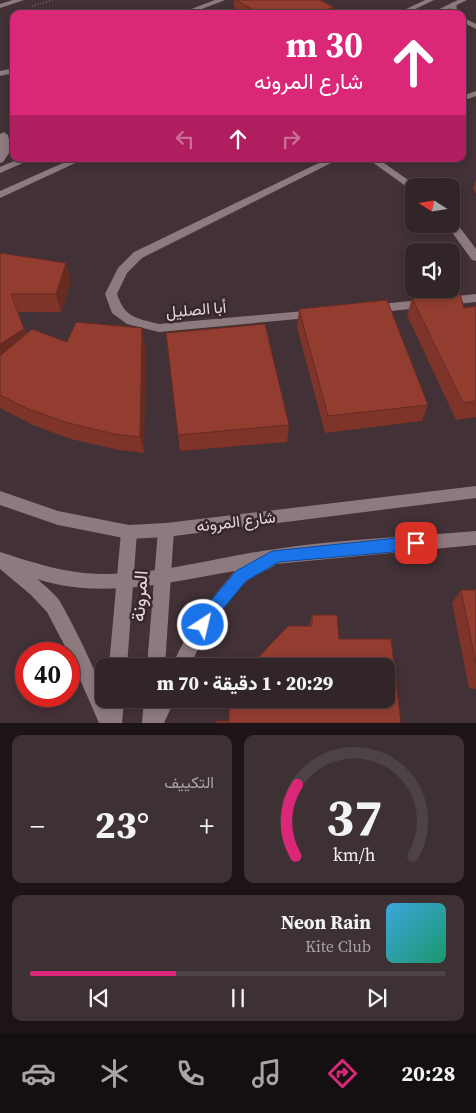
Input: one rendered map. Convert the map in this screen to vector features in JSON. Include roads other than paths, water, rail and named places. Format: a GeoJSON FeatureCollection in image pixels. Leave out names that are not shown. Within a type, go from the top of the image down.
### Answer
{"type":"FeatureCollection","features":[{"type":"Feature","properties":{"kind":"street"},"geometry":{"type":"LineString","coordinates":[[0,6],[21,0]]}},
{"type":"Feature","properties":{"kind":"street"},"geometry":{"type":"LineString","coordinates":[[193,10],[222,0]]}},
{"type":"Feature","properties":{"kind":"street"},"geometry":{"type":"LineString","coordinates":[[407,10],[431,0]]}},
{"type":"Feature","properties":{"kind":"street"},"geometry":{"type":"LineString","coordinates":[[440,10],[464,0]]}},
{"type":"Feature","properties":{"kind":"street"},"geometry":{"type":"LineString","coordinates":[[453,4],[454,10]]}},
{"type":"Feature","properties":{"kind":"street"},"geometry":{"type":"LineString","coordinates":[[0,160],[6,150],[2,133]]}},
{"type":"Feature","properties":{"kind":"street"},"geometry":{"type":"LineString","coordinates":[[0,170],[19,162]]}},
{"type":"Feature","properties":{"kind":"street"},"geometry":{"type":"LineString","coordinates":[[0,195],[73,162]]}},
{"type":"Feature","properties":{"kind":"street","name":"أبا الصليل"},"geometry":{"type":"LineString","coordinates":[[323,314],[159,328],[131,321],[116,310],[112,294],[122,271],[138,255],[328,162]]}},
{"type":"Feature","properties":{"kind":"street"},"geometry":{"type":"LineString","coordinates":[[376,162],[405,183]]}},
{"type":"Feature","properties":{"kind":"street"},"geometry":{"type":"LineString","coordinates":[[458,233],[476,257]]}},
{"type":"Feature","properties":{"kind":"street"},"geometry":{"type":"LineString","coordinates":[[361,310],[476,298]]}},
{"type":"Feature","properties":{"kind":"street","name":"شارع المرونه"},"geometry":{"type":"LineString","coordinates":[[0,498],[58,518],[129,532],[166,530],[476,492]]}},
{"type":"Feature","properties":{"kind":"street","name":"المرونة"},"geometry":{"type":"LineString","coordinates":[[157,658],[166,530]]}},
{"type":"Feature","properties":{"kind":"street","name":"المرونة"},"geometry":{"type":"LineString","coordinates":[[119,658],[129,532]]}},
{"type":"Feature","properties":{"kind":"street"},"geometry":{"type":"LineString","coordinates":[[0,560],[51,576],[86,582],[162,576],[277,556],[476,538]]}},
{"type":"Feature","properties":{"kind":"street"},"geometry":{"type":"LineString","coordinates":[[185,658],[193,640],[212,610],[241,576],[277,556]]}},
{"type":"Feature","properties":{"kind":"street"},"geometry":{"type":"LineString","coordinates":[[0,560],[37,589],[53,606],[79,656],[108,723]]}},
{"type":"Feature","properties":{"kind":"street"},"geometry":{"type":"LineString","coordinates":[[113,723],[114,708]]}},
{"type":"Feature","properties":{"kind":"street"},"geometry":{"type":"LineString","coordinates":[[153,708],[153,723]]}},
{"type":"Feature","properties":{"kind":"street"},"geometry":{"type":"LineString","coordinates":[[153,723],[161,708]]}}]}
